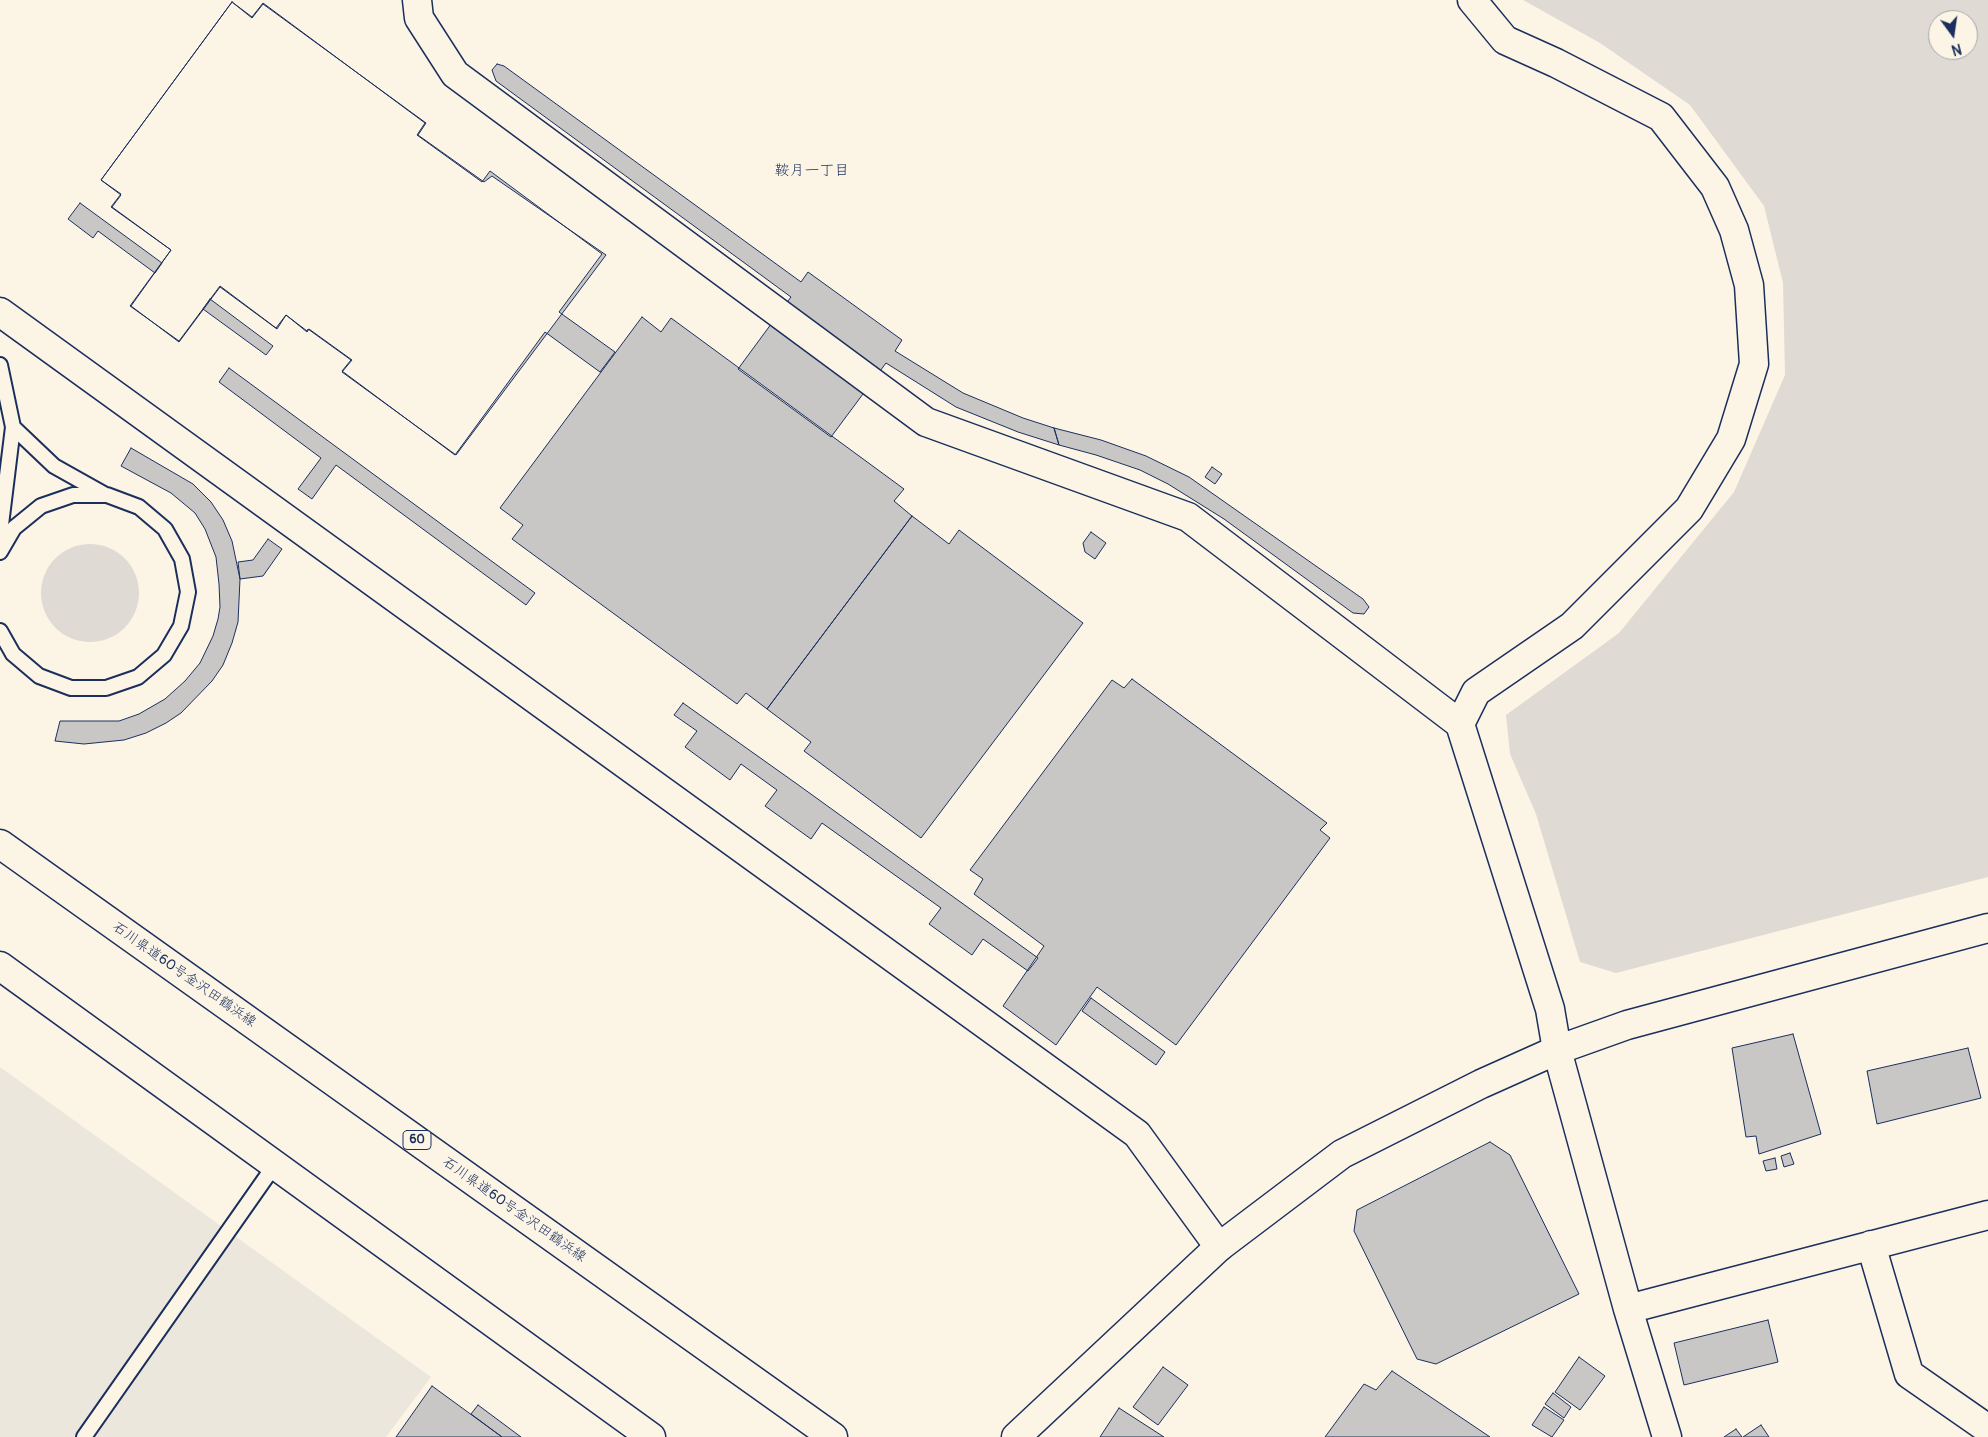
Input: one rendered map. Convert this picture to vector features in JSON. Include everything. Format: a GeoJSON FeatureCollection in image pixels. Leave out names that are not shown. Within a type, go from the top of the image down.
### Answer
{"type":"FeatureCollection","features":[{"type":"Feature","properties":{"kind":"street"},"geometry":{"type":"LineString","coordinates":[[417,0],[419,18],[455,74],[926,422],[1188,517],[1460,724],[1550,1009],[1557,1050],[1628,1309],[1668,1437]]}},
{"type":"Feature","properties":{"kind":"street"},"geometry":{"type":"LineString","coordinates":[[1460,724],[1476,692],[1572,626],[1689,509],[1731,439],[1754,364],[1748,286],[1734,230],[1715,187],[1660,117],[1556,63],[1505,40],[1472,0]]}},
{"type":"Feature","properties":{"kind":"street"},"geometry":{"type":"LineString","coordinates":[[0,312],[1137,1134],[1219,1246]]}},
{"type":"Feature","properties":{"kind":"street","name":"石川県道60号金沢田鶴浜線"},"geometry":{"type":"LineString","coordinates":[[0,844],[833,1437]]}},
{"type":"Feature","properties":{"kind":"street"},"geometry":{"type":"LineString","coordinates":[[1016,1437],[1219,1246],[1342,1154],[1481,1084],[1557,1050],[1626,1025],[1988,928]]}},
{"type":"Feature","properties":{"kind":"street"},"geometry":{"type":"LineString","coordinates":[[0,966],[651,1437]]}},
{"type":"Feature","properties":{"kind":"street"},"geometry":{"type":"LineString","coordinates":[[1628,1309],[1988,1216]]}},
{"type":"Feature","properties":{"kind":"street"},"geometry":{"type":"LineString","coordinates":[[1871,1245],[1909,1374],[1988,1429]]}},
{"type":"Feature","properties":{"kind":"lane"},"geometry":{"type":"LineString","coordinates":[[0,365],[13,427],[0,533]]}},
{"type":"Feature","properties":{"kind":"lane"},"geometry":{"type":"LineString","coordinates":[[0,631],[6,654],[39,676],[71,688],[106,688],[138,677],[164,655],[181,626],[188,592],[182,559],[165,529],[139,507],[107,495],[54,466],[13,427]]}},
{"type":"Feature","properties":{"kind":"lane"},"geometry":{"type":"LineString","coordinates":[[0,552],[14,528],[41,506],[73,495],[107,495]]}},
{"type":"Feature","properties":{"kind":"lane"},"geometry":{"type":"LineString","coordinates":[[84,1437],[274,1166]]}},
{"type":"Feature","properties":{"kind":"shaded area"},"geometry":{"type":"Polygon","coordinates":[[[1523,0],[1988,0],[1988,877],[1616,973],[1580,962],[1536,814],[1510,754],[1506,715],[1619,633],[1734,492],[1785,375],[1783,283],[1764,206],[1690,105],[1600,43],[1523,0]]]}},
{"type":"Feature","properties":{"kind":"shaded area"},"geometry":{"type":"Polygon","coordinates":[[[90,544],[109,548],[124,559],[135,574],[139,593],[135,612],[124,627],[109,638],[90,642],[71,638],[56,627],[45,612],[41,593],[45,574],[56,559],[71,548],[90,544]]]}},
{"type":"Feature","properties":{"kind":"shaded area"},"geometry":{"type":"Polygon","coordinates":[[[0,1067],[431,1377],[386,1437],[0,1437],[0,1067]]]}},
{"type":"Feature","properties":{"kind":"building"},"geometry":{"type":"Polygon","coordinates":[[[232,2],[252,18],[263,4],[426,123],[418,135],[484,182],[492,176],[606,255],[456,455],[342,372],[352,360],[309,329],[307,332],[286,315],[277,329],[220,287],[179,342],[131,306],[171,250],[112,207],[121,195],[101,180],[232,2]]]}},
{"type":"Feature","properties":{"kind":"building"},"geometry":{"type":"Polygon","coordinates":[[[232,2],[252,17],[263,3],[425,123],[417,135],[482,182],[490,171],[602,254],[559,312],[615,352],[600,372],[545,332],[455,455],[342,371],[351,360],[286,315],[276,328],[220,286],[179,341],[130,306],[171,250],[111,207],[121,194],[101,180],[232,2]]]}},
{"type":"Feature","properties":{"kind":"building"},"geometry":{"type":"Polygon","coordinates":[[[497,64],[504,66],[801,282],[808,272],[902,340],[895,351],[963,393],[1023,418],[1054,428],[1059,445],[1018,432],[956,407],[886,363],[831,437],[738,369],[791,297],[496,81],[492,70],[497,64]]]}},
{"type":"Feature","properties":{"kind":"building"},"geometry":{"type":"Polygon","coordinates":[[[80,203],[162,263],[155,273],[98,231],[93,238],[68,219],[80,203]]]}},
{"type":"Feature","properties":{"kind":"building"},"geometry":{"type":"Polygon","coordinates":[[[210,299],[273,346],[266,355],[203,309],[210,299]]]}},
{"type":"Feature","properties":{"kind":"building"},"geometry":{"type":"Polygon","coordinates":[[[642,317],[661,332],[671,318],[904,489],[894,501],[912,516],[767,709],[746,693],[737,704],[512,539],[523,525],[500,508],[642,317]]]}},
{"type":"Feature","properties":{"kind":"building"},"geometry":{"type":"Polygon","coordinates":[[[229,368],[535,593],[526,605],[336,465],[312,499],[298,489],[321,458],[219,382],[229,368]]]}},
{"type":"Feature","properties":{"kind":"building"},"geometry":{"type":"Polygon","coordinates":[[[1054,428],[1101,440],[1146,456],[1189,477],[1363,599],[1369,607],[1364,614],[1353,613],[1224,519],[1168,484],[1140,470],[1059,445],[1054,428]]]}},
{"type":"Feature","properties":{"kind":"building"},"geometry":{"type":"Polygon","coordinates":[[[131,448],[193,484],[211,502],[223,520],[232,541],[240,579],[238,622],[223,665],[212,681],[181,713],[166,723],[146,733],[124,740],[84,744],[55,741],[60,721],[119,721],[139,714],[165,699],[185,681],[200,663],[213,636],[218,619],[220,607],[216,557],[205,529],[195,513],[171,493],[121,466],[131,448]]]}},
{"type":"Feature","properties":{"kind":"building"},"geometry":{"type":"Polygon","coordinates":[[[1212,467],[1222,474],[1215,484],[1205,477],[1212,467]]]}},
{"type":"Feature","properties":{"kind":"building"},"geometry":{"type":"Polygon","coordinates":[[[912,516],[949,544],[959,530],[1083,623],[921,838],[804,751],[811,742],[767,709],[912,516]]]}},
{"type":"Feature","properties":{"kind":"building"},"geometry":{"type":"Polygon","coordinates":[[[1091,532],[1106,543],[1095,559],[1085,552],[1083,543],[1091,532]]]}},
{"type":"Feature","properties":{"kind":"building"},"geometry":{"type":"Polygon","coordinates":[[[268,539],[282,549],[263,576],[240,579],[238,562],[253,560],[268,539]]]}},
{"type":"Feature","properties":{"kind":"building"},"geometry":{"type":"Polygon","coordinates":[[[1132,679],[1327,823],[1320,830],[1330,838],[1176,1045],[1097,987],[1056,1045],[1003,1006],[1044,946],[974,894],[983,879],[970,870],[1112,680],[1124,688],[1132,679]]]}},
{"type":"Feature","properties":{"kind":"building"},"geometry":{"type":"Polygon","coordinates":[[[683,703],[1038,958],[1028,971],[983,939],[972,955],[929,924],[941,908],[822,823],[811,839],[765,806],[777,790],[741,764],[730,780],[685,747],[697,731],[674,715],[683,703]]]}},
{"type":"Feature","properties":{"kind":"building"},"geometry":{"type":"Polygon","coordinates":[[[1091,998],[1165,1052],[1156,1065],[1082,1011],[1091,998]]]}},
{"type":"Feature","properties":{"kind":"building"},"geometry":{"type":"Polygon","coordinates":[[[1793,1034],[1821,1134],[1759,1154],[1756,1136],[1746,1137],[1732,1048],[1793,1034]]]}},
{"type":"Feature","properties":{"kind":"building"},"geometry":{"type":"Polygon","coordinates":[[[1968,1048],[1981,1098],[1877,1124],[1867,1071],[1968,1048]]]}},
{"type":"Feature","properties":{"kind":"building"},"geometry":{"type":"Polygon","coordinates":[[[1490,1142],[1510,1155],[1579,1294],[1436,1364],[1417,1359],[1354,1231],[1357,1210],[1490,1142]]]}},
{"type":"Feature","properties":{"kind":"building"},"geometry":{"type":"Polygon","coordinates":[[[1790,1153],[1794,1164],[1784,1167],[1781,1156],[1790,1153]]]}},
{"type":"Feature","properties":{"kind":"building"},"geometry":{"type":"Polygon","coordinates":[[[1775,1158],[1777,1169],[1766,1171],[1763,1161],[1775,1158]]]}},
{"type":"Feature","properties":{"kind":"building"},"geometry":{"type":"Polygon","coordinates":[[[1768,1320],[1778,1362],[1684,1385],[1674,1343],[1768,1320]]]}},
{"type":"Feature","properties":{"kind":"building"},"geometry":{"type":"Polygon","coordinates":[[[1579,1357],[1605,1376],[1580,1410],[1555,1392],[1579,1357]]]}},
{"type":"Feature","properties":{"kind":"building"},"geometry":{"type":"Polygon","coordinates":[[[1163,1367],[1188,1385],[1158,1425],[1133,1407],[1163,1367]]]}},
{"type":"Feature","properties":{"kind":"building"},"geometry":{"type":"Polygon","coordinates":[[[1392,1371],[1490,1437],[1325,1437],[1364,1384],[1376,1390],[1392,1371]]]}},
{"type":"Feature","properties":{"kind":"building"},"geometry":{"type":"Polygon","coordinates":[[[432,1386],[502,1437],[396,1437],[432,1386]]]}},
{"type":"Feature","properties":{"kind":"building"},"geometry":{"type":"Polygon","coordinates":[[[1553,1393],[1571,1407],[1564,1418],[1545,1404],[1553,1393]]]}},
{"type":"Feature","properties":{"kind":"building"},"geometry":{"type":"Polygon","coordinates":[[[478,1405],[521,1437],[502,1437],[471,1414],[478,1405]]]}},
{"type":"Feature","properties":{"kind":"building"},"geometry":{"type":"Polygon","coordinates":[[[1544,1407],[1564,1420],[1552,1437],[1532,1425],[1544,1407]]]}},
{"type":"Feature","properties":{"kind":"building"},"geometry":{"type":"Polygon","coordinates":[[[1119,1408],[1164,1437],[1100,1437],[1119,1408]]]}},
{"type":"Feature","properties":{"kind":"building"},"geometry":{"type":"Polygon","coordinates":[[[1761,1425],[1769,1437],[1743,1437],[1761,1425]]]}},
{"type":"Feature","properties":{"kind":"building"},"geometry":{"type":"Polygon","coordinates":[[[1736,1429],[1742,1437],[1724,1437],[1736,1429]]]}},
{"type":"Feature","properties":{"kind":"district","name":"鞍月一丁目"},"geometry":{"type":"Point","coordinates":[812,171]}}]}
